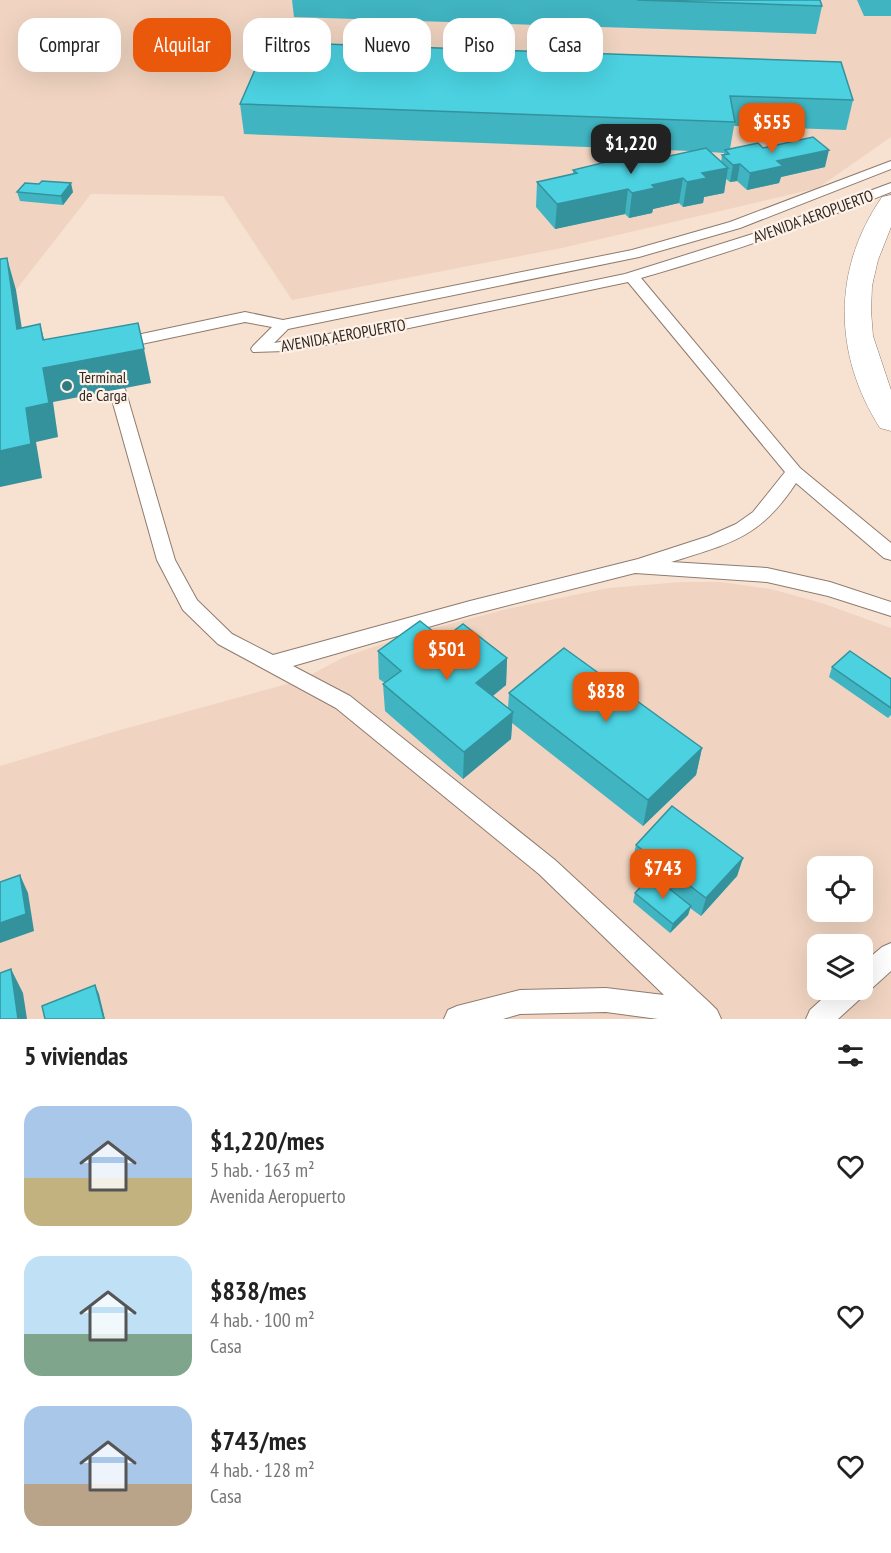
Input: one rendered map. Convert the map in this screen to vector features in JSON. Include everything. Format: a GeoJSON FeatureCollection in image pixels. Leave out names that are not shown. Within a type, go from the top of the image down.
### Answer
{"type":"FeatureCollection","features":[{"type":"Feature","properties":{"kind":"street","name":"AVENIDA AEROPUERTO"},"geometry":{"type":"LineString","coordinates":[[891,202],[865,257],[856,291],[855,313],[863,355],[891,421]]}},
{"type":"Feature","properties":{"kind":"lane","name":"AVENIDA AEROPUERTO"},"geometry":{"type":"LineString","coordinates":[[891,165],[735,225],[634,254],[283,326],[259,349],[288,346],[434,318],[631,276],[811,219],[891,187]]}},
{"type":"Feature","properties":{"kind":"lane"},"geometry":{"type":"LineString","coordinates":[[592,263],[608,281]]}},
{"type":"Feature","properties":{"kind":"lane"},"geometry":{"type":"LineString","coordinates":[[631,276],[794,472],[891,553]]}},
{"type":"Feature","properties":{"kind":"lane"},"geometry":{"type":"LineString","coordinates":[[107,355],[105,347],[245,317],[283,326]]}},
{"type":"Feature","properties":{"kind":"lane"},"geometry":{"type":"LineString","coordinates":[[117,389],[166,560],[190,605],[225,639],[343,702],[548,867],[705,1016]]}},
{"type":"Feature","properties":{"kind":"lane"},"geometry":{"type":"LineString","coordinates":[[271,664],[470,608],[635,566],[708,543],[752,523],[774,502],[794,472]]}},
{"type":"Feature","properties":{"kind":"lane"},"geometry":{"type":"LineString","coordinates":[[635,566],[767,575],[830,589],[891,609]]}},
{"type":"Feature","properties":{"kind":"lane"},"geometry":{"type":"LineString","coordinates":[[873,971],[891,955]]}},
{"type":"Feature","properties":{"kind":"lane"},"geometry":{"type":"LineString","coordinates":[[457,1019],[520,1002],[606,1000],[705,1016]]}},
{"type":"Feature","properties":{"kind":"lane"},"geometry":{"type":"LineString","coordinates":[[819,1019],[840,1000]]}},
{"type":"Feature","properties":{"kind":"shaded area"},"geometry":{"type":"Polygon","coordinates":[[[0,0],[891,0],[891,137],[818,188],[562,248],[292,300],[223,196],[91,194],[16,290],[27,362],[144,357],[151,383],[53,402],[58,437],[36,442],[42,478],[0,487],[0,0]]]}},
{"type":"Feature","properties":{"kind":"shaded area"},"geometry":{"type":"Polygon","coordinates":[[[682,582],[721,582],[771,589],[822,603],[891,628],[891,1019],[0,1019],[0,766],[301,680],[344,657],[411,634],[507,609],[608,588],[682,582]]]}},
{"type":"Feature","properties":{"kind":"building"},"geometry":{"type":"Polygon","coordinates":[[[637,0],[820,0],[822,6],[637,0]]]}},
{"type":"Feature","properties":{"kind":"building"},"geometry":{"type":"Polygon","coordinates":[[[331,44],[343,45],[343,72],[431,72],[431,48],[443,48],[443,72],[515,72],[515,51],[527,51],[527,72],[603,72],[603,54],[841,62],[853,100],[730,96],[735,122],[240,104],[254,72],[331,72],[331,44]]]}},
{"type":"Feature","properties":{"kind":"building"},"geometry":{"type":"Polygon","coordinates":[[[813,137],[829,150],[777,161],[783,166],[750,173],[740,164],[733,165],[722,155],[729,154],[725,150],[758,143],[763,148],[813,137]]]}},
{"type":"Feature","properties":{"kind":"building"},"geometry":{"type":"Polygon","coordinates":[[[706,148],[728,168],[702,173],[707,178],[687,182],[683,178],[652,185],[655,188],[632,193],[628,189],[557,204],[537,182],[577,173],[573,170],[643,153],[651,160],[706,148]]]}},
{"type":"Feature","properties":{"kind":"building"},"geometry":{"type":"Polygon","coordinates":[[[42,181],[71,183],[61,196],[17,192],[25,183],[39,184],[42,181]]]}},
{"type":"Feature","properties":{"kind":"building"},"geometry":{"type":"Polygon","coordinates":[[[7,258],[17,329],[40,324],[43,340],[138,323],[144,349],[43,368],[49,403],[26,408],[31,444],[0,451],[0,259],[7,258]]]}},
{"type":"Feature","properties":{"kind":"building"},"geometry":{"type":"Polygon","coordinates":[[[420,621],[443,639],[463,624],[507,658],[476,683],[513,712],[464,752],[383,684],[401,671],[378,651],[420,621]]]}},
{"type":"Feature","properties":{"kind":"building"},"geometry":{"type":"Polygon","coordinates":[[[564,648],[702,748],[648,800],[509,693],[564,648]]]}},
{"type":"Feature","properties":{"kind":"building"},"geometry":{"type":"Polygon","coordinates":[[[850,651],[891,679],[891,708],[832,667],[850,651]]]}},
{"type":"Feature","properties":{"kind":"building"},"geometry":{"type":"Polygon","coordinates":[[[672,806],[743,858],[706,898],[636,845],[672,806]]]}},
{"type":"Feature","properties":{"kind":"building"},"geometry":{"type":"Polygon","coordinates":[[[20,875],[26,914],[0,923],[0,882],[20,875]]]}},
{"type":"Feature","properties":{"kind":"building"},"geometry":{"type":"Polygon","coordinates":[[[652,875],[691,906],[673,924],[635,893],[652,875]]]}},
{"type":"Feature","properties":{"kind":"building"},"geometry":{"type":"Polygon","coordinates":[[[11,969],[18,1019],[0,1019],[0,973],[11,969]]]}},
{"type":"Feature","properties":{"kind":"building"},"geometry":{"type":"Polygon","coordinates":[[[95,985],[104,1019],[45,1019],[42,1006],[95,985]]]}},
{"type":"Feature","properties":{"kind":"place","name":"Terminal de Carga"},"geometry":{"type":"Point","coordinates":[67,386]}}]}
